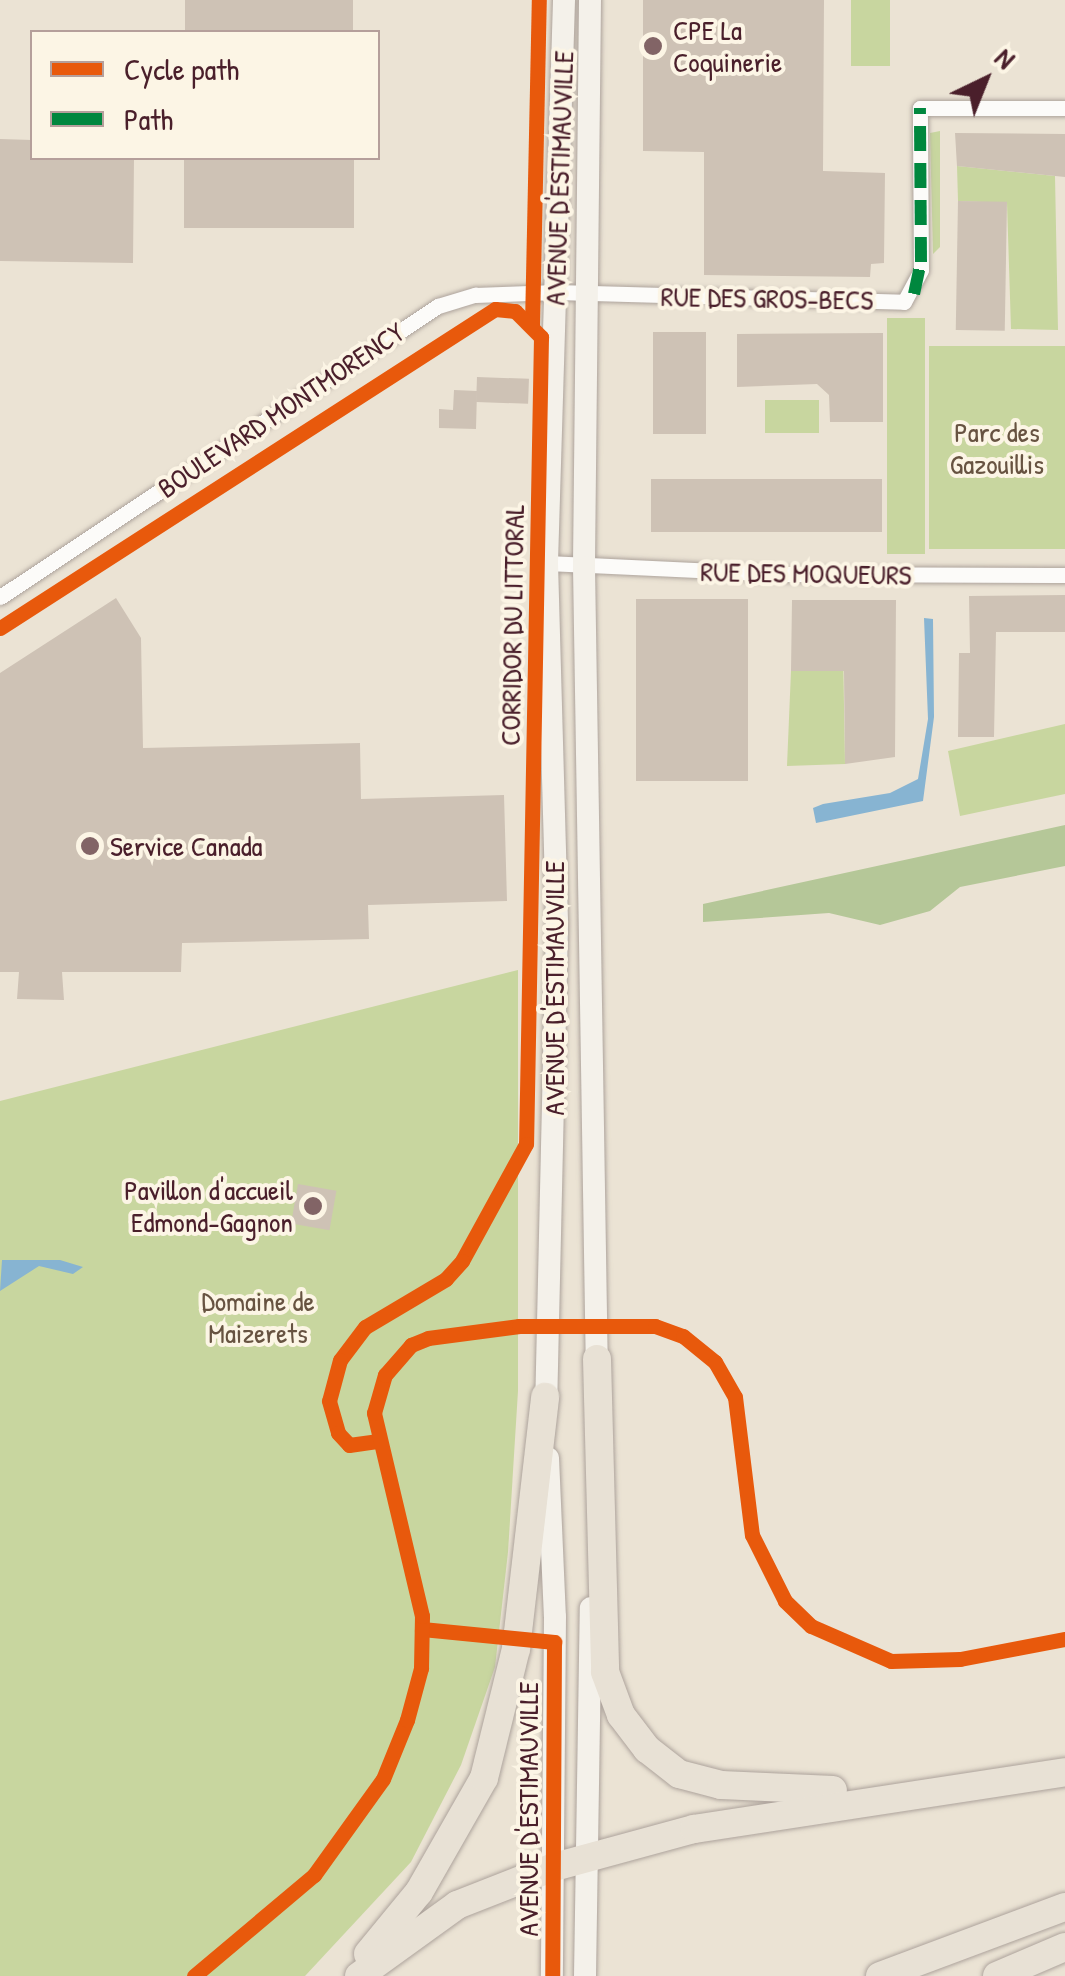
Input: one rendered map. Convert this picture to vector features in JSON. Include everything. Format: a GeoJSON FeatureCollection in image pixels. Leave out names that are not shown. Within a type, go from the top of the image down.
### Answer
{"type":"FeatureCollection","features":[{"type":"Feature","properties":{"kind":"highway"},"geometry":{"type":"LineString","coordinates":[[597,1359],[606,1672],[621,1715],[647,1749],[693,1778],[785,1792],[905,1792]]}},
{"type":"Feature","properties":{"kind":"highway"},"geometry":{"type":"LineString","coordinates":[[348,1976],[420,1892],[484,1778],[516,1649],[545,1397]]}},
{"type":"Feature","properties":{"kind":"highway"},"geometry":{"type":"LineString","coordinates":[[360,1976],[457,1905],[554,1867],[694,1829],[905,1792],[1065,1772]]}},
{"type":"Feature","properties":{"kind":"highway"},"geometry":{"type":"LineString","coordinates":[[880,1976],[1065,1907]]}},
{"type":"Feature","properties":{"kind":"highway"},"geometry":{"type":"LineString","coordinates":[[997,1976],[1065,1948]]}},
{"type":"Feature","properties":{"kind":"main road","name":"AVENUE D'ESTIMAUVILLE"},"geometry":{"type":"LineString","coordinates":[[552,1976],[554,1617],[545,1397],[557,920],[547,563],[564,0]]}},
{"type":"Feature","properties":{"kind":"main road","name":"AVENUE D'ESTIMAUVILLE"},"geometry":{"type":"LineString","coordinates":[[585,1976],[597,1359],[584,567],[590,0]]}},
{"type":"Feature","properties":{"kind":"street","name":"RUE DES GROS-BECS"},"geometry":{"type":"LineString","coordinates":[[585,293],[904,302],[921,270],[920,108],[1065,108]]}},
{"type":"Feature","properties":{"kind":"street","name":"BOULEVARD MONTMORENCY"},"geometry":{"type":"LineString","coordinates":[[0,597],[438,306],[476,294],[585,293]]}},
{"type":"Feature","properties":{"kind":"street","name":"RUE DES MOQUEURS"},"geometry":{"type":"LineString","coordinates":[[547,563],[584,567],[1065,575]]}},
{"type":"Feature","properties":{"kind":"green space"},"geometry":{"type":"Polygon","coordinates":[[[851,0],[890,0],[890,66],[851,66],[851,0]]]}},
{"type":"Feature","properties":{"kind":"green space"},"geometry":{"type":"Polygon","coordinates":[[[940,131],[940,247],[933,254],[930,133],[940,131]]]}},
{"type":"Feature","properties":{"kind":"green space"},"geometry":{"type":"Polygon","coordinates":[[[957,166],[1055,176],[1058,330],[1011,329],[1007,203],[958,201],[957,166]]]}},
{"type":"Feature","properties":{"kind":"green space"},"geometry":{"type":"Polygon","coordinates":[[[887,318],[925,318],[925,554],[887,554],[887,318]]]}},
{"type":"Feature","properties":{"kind":"green space","name":"Parc des Gazouillis"},"geometry":{"type":"Polygon","coordinates":[[[929,346],[1065,346],[1065,549],[929,549],[929,346]]]}},
{"type":"Feature","properties":{"kind":"green space"},"geometry":{"type":"Polygon","coordinates":[[[765,400],[819,400],[819,433],[765,433],[765,400]]]}},
{"type":"Feature","properties":{"kind":"green space"},"geometry":{"type":"Polygon","coordinates":[[[843,647],[845,764],[787,766],[791,671],[843,647]]]}},
{"type":"Feature","properties":{"kind":"green space"},"geometry":{"type":"Polygon","coordinates":[[[1065,724],[1065,794],[960,816],[948,751],[1065,724]]]}},
{"type":"Feature","properties":{"kind":"green space"},"geometry":{"type":"Polygon","coordinates":[[[1065,825],[1065,866],[960,887],[930,911],[880,925],[829,913],[703,922],[703,904],[1065,825]]]}},
{"type":"Feature","properties":{"kind":"green space","name":"Domaine de Maizerets"},"geometry":{"type":"Polygon","coordinates":[[[518,970],[518,1391],[508,1552],[495,1667],[461,1765],[411,1862],[305,1976],[0,1976],[0,1101],[518,970]]]}},
{"type":"Feature","properties":{"kind":"water"},"geometry":{"type":"Polygon","coordinates":[[[924,618],[933,619],[934,717],[923,801],[816,823],[813,808],[890,793],[918,779],[928,719],[924,618]]]}},
{"type":"Feature","properties":{"kind":"water"},"geometry":{"type":"Polygon","coordinates":[[[2,1260],[60,1260],[83,1267],[73,1274],[39,1266],[0,1291],[2,1260]]]}},
{"type":"Feature","properties":{"kind":"building"},"geometry":{"type":"Polygon","coordinates":[[[185,0],[353,0],[353,30],[185,30],[185,0]]]}},
{"type":"Feature","properties":{"kind":"building"},"geometry":{"type":"Polygon","coordinates":[[[643,0],[824,0],[823,171],[885,173],[884,263],[871,264],[870,277],[704,275],[704,152],[643,151],[643,0]]]}},
{"type":"Feature","properties":{"kind":"building"},"geometry":{"type":"Polygon","coordinates":[[[955,133],[1065,134],[1065,177],[957,166],[955,133]]]}},
{"type":"Feature","properties":{"kind":"building"},"geometry":{"type":"Polygon","coordinates":[[[0,139],[30,140],[30,160],[134,160],[133,263],[0,261],[0,139]]]}},
{"type":"Feature","properties":{"kind":"building"},"geometry":{"type":"Polygon","coordinates":[[[184,160],[354,160],[354,228],[184,228],[184,160]]]}},
{"type":"Feature","properties":{"kind":"building"},"geometry":{"type":"Polygon","coordinates":[[[958,201],[1007,202],[1005,331],[956,330],[958,201]]]}},
{"type":"Feature","properties":{"kind":"building"},"geometry":{"type":"Polygon","coordinates":[[[653,332],[706,332],[706,434],[653,434],[653,332]]]}},
{"type":"Feature","properties":{"kind":"building"},"geometry":{"type":"Polygon","coordinates":[[[883,333],[883,422],[830,422],[829,395],[817,384],[737,387],[737,334],[883,333]]]}},
{"type":"Feature","properties":{"kind":"building"},"geometry":{"type":"Polygon","coordinates":[[[477,377],[529,379],[528,404],[476,402],[477,377]]]}},
{"type":"Feature","properties":{"kind":"building"},"geometry":{"type":"Polygon","coordinates":[[[454,390],[477,391],[476,429],[439,428],[439,409],[453,410],[454,390]]]}},
{"type":"Feature","properties":{"kind":"building"},"geometry":{"type":"Polygon","coordinates":[[[651,479],[882,479],[882,532],[651,532],[651,479]]]}},
{"type":"Feature","properties":{"kind":"building"},"geometry":{"type":"Polygon","coordinates":[[[1065,595],[1065,632],[996,632],[994,737],[958,737],[959,653],[970,653],[969,596],[1065,595]]]}},
{"type":"Feature","properties":{"kind":"building"},"geometry":{"type":"Polygon","coordinates":[[[116,598],[141,638],[143,748],[360,743],[361,799],[504,795],[507,901],[368,905],[369,939],[182,943],[181,972],[62,972],[64,1000],[17,999],[19,972],[0,972],[0,673],[116,598]]]}},
{"type":"Feature","properties":{"kind":"building"},"geometry":{"type":"Polygon","coordinates":[[[636,599],[748,599],[748,781],[636,781],[636,599]]]}},
{"type":"Feature","properties":{"kind":"building"},"geometry":{"type":"Polygon","coordinates":[[[792,600],[896,600],[895,757],[845,764],[844,671],[791,671],[792,600]]]}},
{"type":"Feature","properties":{"kind":"building","name":"Pavillon d'accueil Edmond-Gagnon"},"geometry":{"type":"Polygon","coordinates":[[[298,1184],[336,1191],[329,1230],[291,1223],[298,1184]]]}},
{"type":"Feature","properties":{"kind":"marked path"},"geometry":{"type":"LineString","coordinates":[[914,294],[921,262],[920,108]]}},
{"type":"Feature","properties":{"kind":"cycle path"},"geometry":{"type":"LineString","coordinates":[[532,325],[539,0]]}},
{"type":"Feature","properties":{"kind":"cycle path","name":"CORRIDOR DU LITTORAL"},"geometry":{"type":"LineString","coordinates":[[0,628],[495,309],[515,311],[541,337],[526,1144],[462,1261],[446,1279],[365,1327],[340,1360],[329,1401],[338,1433],[349,1445],[377,1441]]}},
{"type":"Feature","properties":{"kind":"cycle path"},"geometry":{"type":"LineString","coordinates":[[194,1976],[314,1875],[383,1779],[407,1720],[421,1668],[422,1616],[374,1413],[385,1375],[411,1345],[428,1338],[519,1326],[655,1326],[683,1336],[715,1362],[735,1397],[752,1535],[785,1601],[811,1626],[891,1661],[960,1659],[1065,1639]]}},
{"type":"Feature","properties":{"kind":"cycle path"},"geometry":{"type":"LineString","coordinates":[[422,1629],[554,1642],[552,1976]]}},
{"type":"Feature","properties":{"kind":"place","name":"CPE La Coquinerie"},"geometry":{"type":"Point","coordinates":[653,46]}},
{"type":"Feature","properties":{"kind":"place","name":"Service Canada"},"geometry":{"type":"Point","coordinates":[90,846]}},
{"type":"Feature","properties":{"kind":"place","name":"Pavillon d'accueil Edmond-Gagnon"},"geometry":{"type":"Point","coordinates":[313,1206]}}]}
